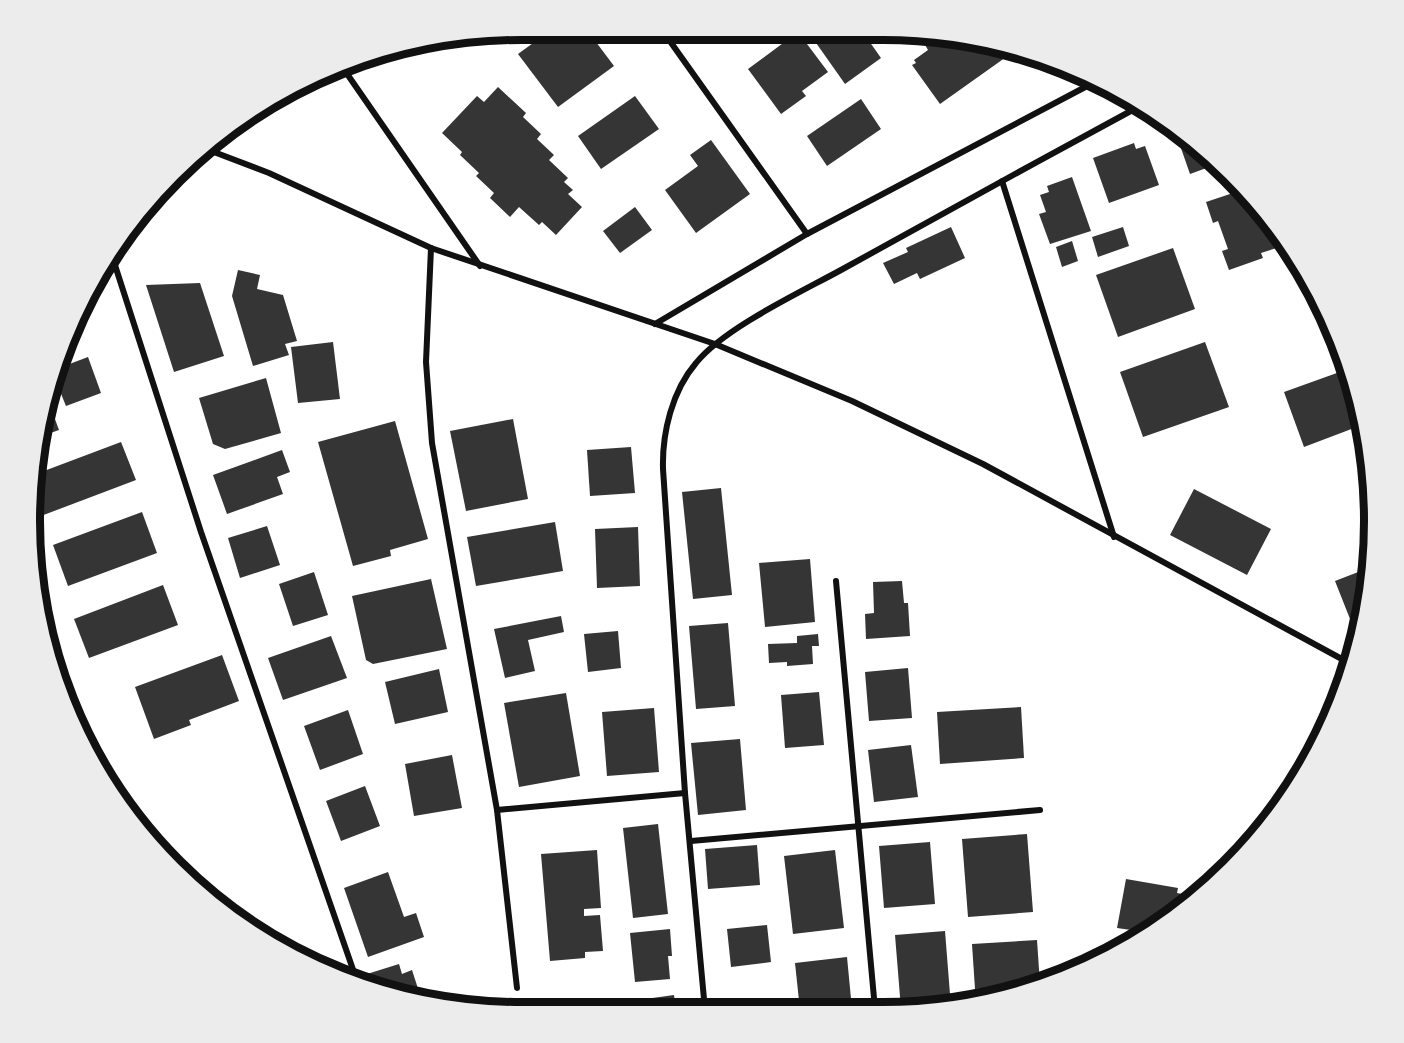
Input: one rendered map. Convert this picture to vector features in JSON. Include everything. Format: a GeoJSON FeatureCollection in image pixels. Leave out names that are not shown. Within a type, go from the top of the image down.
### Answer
{"type":"FeatureCollection","features":[{"type":"Feature","properties":{"kind":"street"},"geometry":{"type":"LineString","coordinates":[[669,40],[807,234]]}},
{"type":"Feature","properties":{"kind":"street"},"geometry":{"type":"LineString","coordinates":[[347,73],[480,267]]}},
{"type":"Feature","properties":{"kind":"street"},"geometry":{"type":"LineString","coordinates":[[655,324],[807,234],[1086,86]]}},
{"type":"Feature","properties":{"kind":"street"},"geometry":{"type":"LineString","coordinates":[[704,1002],[691,841],[684,793],[663,457],[666,431],[679,390],[697,361],[715,344],[778,304],[1132,110]]}},
{"type":"Feature","properties":{"kind":"street"},"geometry":{"type":"LineString","coordinates":[[214,152],[269,173],[431,248],[480,267],[715,344],[808,381],[943,443],[1343,659]]}},
{"type":"Feature","properties":{"kind":"street"},"geometry":{"type":"LineString","coordinates":[[1002,181],[1114,537]]}},
{"type":"Feature","properties":{"kind":"street"},"geometry":{"type":"LineString","coordinates":[[431,248],[426,363],[432,443],[497,810],[517,988]]}},
{"type":"Feature","properties":{"kind":"street"},"geometry":{"type":"LineString","coordinates":[[115,265],[201,532],[354,972]]}},
{"type":"Feature","properties":{"kind":"street"},"geometry":{"type":"LineString","coordinates":[[836,581],[874,1002]]}},
{"type":"Feature","properties":{"kind":"street"},"geometry":{"type":"LineString","coordinates":[[497,810],[684,793]]}},
{"type":"Feature","properties":{"kind":"street"},"geometry":{"type":"LineString","coordinates":[[691,841],[1040,810]]}},
{"type":"Feature","properties":{"kind":"building"},"geometry":{"type":"Polygon","coordinates":[[[537,40],[594,40],[614,66],[558,107],[518,54],[537,40]]]}},
{"type":"Feature","properties":{"kind":"building"},"geometry":{"type":"Polygon","coordinates":[[[787,40],[804,40],[828,72],[802,91],[806,96],[781,114],[748,69],[787,40]]]}},
{"type":"Feature","properties":{"kind":"building"},"geometry":{"type":"Polygon","coordinates":[[[814,40],[868,40],[881,58],[845,84],[814,40]]]}},
{"type":"Feature","properties":{"kind":"building"},"geometry":{"type":"Polygon","coordinates":[[[924,43],[1006,57],[940,104],[912,65],[916,63],[914,60],[928,50],[924,43]]]}},
{"type":"Feature","properties":{"kind":"building"},"geometry":{"type":"Polygon","coordinates":[[[498,87],[526,113],[523,117],[541,134],[537,139],[554,155],[549,160],[568,178],[564,182],[573,190],[568,194],[582,207],[556,235],[542,222],[539,225],[519,207],[510,217],[490,198],[494,193],[476,176],[479,173],[460,155],[462,152],[442,133],[477,96],[484,102],[498,87]]]}},
{"type":"Feature","properties":{"kind":"building"},"geometry":{"type":"Polygon","coordinates":[[[635,96],[659,129],[601,169],[578,136],[635,96]]]}},
{"type":"Feature","properties":{"kind":"building"},"geometry":{"type":"Polygon","coordinates":[[[861,99],[881,129],[827,166],[807,136],[861,99]]]}},
{"type":"Feature","properties":{"kind":"building"},"geometry":{"type":"Polygon","coordinates":[[[711,140],[750,194],[696,233],[665,190],[698,166],[690,155],[711,140]]]}},
{"type":"Feature","properties":{"kind":"building"},"geometry":{"type":"Polygon","coordinates":[[[1134,143],[1136,149],[1145,146],[1159,185],[1109,203],[1093,158],[1134,143]]]}},
{"type":"Feature","properties":{"kind":"building"},"geometry":{"type":"Polygon","coordinates":[[[1179,143],[1208,167],[1190,174],[1179,143]]]}},
{"type":"Feature","properties":{"kind":"building"},"geometry":{"type":"Polygon","coordinates":[[[1072,177],[1091,231],[1050,244],[1039,214],[1046,212],[1040,195],[1049,192],[1047,186],[1072,177]]]}},
{"type":"Feature","properties":{"kind":"building"},"geometry":{"type":"Polygon","coordinates":[[[1234,193],[1277,248],[1261,253],[1263,258],[1229,270],[1222,251],[1228,249],[1218,221],[1213,223],[1206,202],[1234,193]]]}},
{"type":"Feature","properties":{"kind":"building"},"geometry":{"type":"Polygon","coordinates":[[[635,207],[652,230],[620,253],[603,231],[635,207]]]}},
{"type":"Feature","properties":{"kind":"building"},"geometry":{"type":"Polygon","coordinates":[[[951,227],[965,258],[920,279],[917,273],[894,284],[883,263],[908,252],[906,248],[951,227]]]}},
{"type":"Feature","properties":{"kind":"building"},"geometry":{"type":"Polygon","coordinates":[[[1123,227],[1129,246],[1098,257],[1092,237],[1123,227]]]}},
{"type":"Feature","properties":{"kind":"building"},"geometry":{"type":"Polygon","coordinates":[[[1072,241],[1078,261],[1062,267],[1056,247],[1072,241]]]}},
{"type":"Feature","properties":{"kind":"building"},"geometry":{"type":"Polygon","coordinates":[[[1173,248],[1195,309],[1118,337],[1096,275],[1173,248]]]}},
{"type":"Feature","properties":{"kind":"building"},"geometry":{"type":"Polygon","coordinates":[[[238,270],[260,275],[257,289],[283,295],[297,341],[285,344],[289,355],[253,366],[232,296],[238,270]]]}},
{"type":"Feature","properties":{"kind":"building"},"geometry":{"type":"Polygon","coordinates":[[[200,283],[224,356],[174,372],[146,285],[200,283]]]}},
{"type":"Feature","properties":{"kind":"building"},"geometry":{"type":"Polygon","coordinates":[[[333,342],[340,399],[298,403],[291,347],[333,342]]]}},
{"type":"Feature","properties":{"kind":"building"},"geometry":{"type":"Polygon","coordinates":[[[1205,342],[1229,407],[1143,437],[1120,372],[1205,342]]]}},
{"type":"Feature","properties":{"kind":"building"},"geometry":{"type":"Polygon","coordinates":[[[88,357],[101,393],[66,406],[59,389],[67,365],[88,357]]]}},
{"type":"Feature","properties":{"kind":"building"},"geometry":{"type":"Polygon","coordinates":[[[1340,372],[1354,428],[1304,447],[1284,392],[1340,372]]]}},
{"type":"Feature","properties":{"kind":"building"},"geometry":{"type":"Polygon","coordinates":[[[266,378],[281,433],[225,449],[213,444],[199,398],[266,378]]]}},
{"type":"Feature","properties":{"kind":"building"},"geometry":{"type":"Polygon","coordinates":[[[53,414],[59,430],[49,433],[53,414]]]}},
{"type":"Feature","properties":{"kind":"building"},"geometry":{"type":"Polygon","coordinates":[[[513,419],[528,499],[466,511],[450,431],[513,419]]]}},
{"type":"Feature","properties":{"kind":"building"},"geometry":{"type":"Polygon","coordinates":[[[395,421],[428,539],[390,550],[391,556],[353,566],[318,442],[395,421]]]}},
{"type":"Feature","properties":{"kind":"building"},"geometry":{"type":"Polygon","coordinates":[[[121,442],[136,480],[40,516],[44,471],[121,442]]]}},
{"type":"Feature","properties":{"kind":"building"},"geometry":{"type":"Polygon","coordinates":[[[631,447],[635,493],[590,496],[587,450],[631,447]]]}},
{"type":"Feature","properties":{"kind":"building"},"geometry":{"type":"Polygon","coordinates":[[[282,450],[290,472],[277,477],[283,494],[227,514],[213,475],[282,450]]]}},
{"type":"Feature","properties":{"kind":"building"},"geometry":{"type":"Polygon","coordinates":[[[721,488],[732,595],[693,599],[682,492],[721,488]]]}},
{"type":"Feature","properties":{"kind":"building"},"geometry":{"type":"Polygon","coordinates":[[[1194,489],[1271,529],[1247,575],[1170,535],[1194,489]]]}},
{"type":"Feature","properties":{"kind":"building"},"geometry":{"type":"Polygon","coordinates":[[[142,512],[157,553],[68,586],[53,545],[142,512]]]}},
{"type":"Feature","properties":{"kind":"building"},"geometry":{"type":"Polygon","coordinates":[[[555,522],[563,571],[476,586],[467,537],[555,522]]]}},
{"type":"Feature","properties":{"kind":"building"},"geometry":{"type":"Polygon","coordinates":[[[267,526],[280,565],[240,578],[228,538],[267,526]]]}},
{"type":"Feature","properties":{"kind":"building"},"geometry":{"type":"Polygon","coordinates":[[[638,527],[640,586],[597,588],[595,529],[638,527]]]}},
{"type":"Feature","properties":{"kind":"building"},"geometry":{"type":"Polygon","coordinates":[[[810,559],[815,622],[765,627],[759,563],[810,559]]]}},
{"type":"Feature","properties":{"kind":"building"},"geometry":{"type":"Polygon","coordinates":[[[1360,571],[1352,624],[1335,581],[1360,571]]]}},
{"type":"Feature","properties":{"kind":"building"},"geometry":{"type":"Polygon","coordinates":[[[314,572],[328,615],[293,626],[279,584],[314,572]]]}},
{"type":"Feature","properties":{"kind":"building"},"geometry":{"type":"Polygon","coordinates":[[[431,579],[447,649],[373,664],[366,660],[352,596],[431,579]]]}},
{"type":"Feature","properties":{"kind":"building"},"geometry":{"type":"Polygon","coordinates":[[[902,581],[904,603],[908,603],[910,636],[866,639],[865,614],[874,613],[873,582],[902,581]]]}},
{"type":"Feature","properties":{"kind":"building"},"geometry":{"type":"Polygon","coordinates":[[[163,585],[178,625],[89,658],[74,619],[163,585]]]}},
{"type":"Feature","properties":{"kind":"building"},"geometry":{"type":"Polygon","coordinates":[[[561,616],[564,632],[528,640],[535,671],[505,678],[494,629],[561,616]]]}},
{"type":"Feature","properties":{"kind":"building"},"geometry":{"type":"Polygon","coordinates":[[[728,623],[735,706],[696,709],[689,626],[728,623]]]}},
{"type":"Feature","properties":{"kind":"building"},"geometry":{"type":"Polygon","coordinates":[[[618,631],[621,668],[588,672],[584,634],[618,631]]]}},
{"type":"Feature","properties":{"kind":"building"},"geometry":{"type":"Polygon","coordinates":[[[818,634],[819,646],[812,646],[813,664],[787,666],[787,662],[769,663],[768,644],[797,643],[797,636],[818,634]]]}},
{"type":"Feature","properties":{"kind":"building"},"geometry":{"type":"Polygon","coordinates":[[[331,636],[347,678],[283,700],[268,658],[331,636]]]}},
{"type":"Feature","properties":{"kind":"building"},"geometry":{"type":"Polygon","coordinates":[[[222,655],[239,701],[189,720],[191,725],[154,739],[135,687],[222,655]]]}},
{"type":"Feature","properties":{"kind":"building"},"geometry":{"type":"Polygon","coordinates":[[[908,668],[912,718],[869,721],[865,672],[908,668]]]}},
{"type":"Feature","properties":{"kind":"building"},"geometry":{"type":"Polygon","coordinates":[[[439,669],[448,712],[395,724],[385,682],[439,669]]]}},
{"type":"Feature","properties":{"kind":"building"},"geometry":{"type":"Polygon","coordinates":[[[819,692],[824,745],[785,748],[781,695],[819,692]]]}},
{"type":"Feature","properties":{"kind":"building"},"geometry":{"type":"Polygon","coordinates":[[[566,693],[580,776],[519,787],[504,703],[566,693]]]}},
{"type":"Feature","properties":{"kind":"building"},"geometry":{"type":"Polygon","coordinates":[[[1021,707],[1024,758],[940,764],[937,712],[1021,707]]]}},
{"type":"Feature","properties":{"kind":"building"},"geometry":{"type":"Polygon","coordinates":[[[654,708],[659,772],[607,776],[602,712],[654,708]]]}},
{"type":"Feature","properties":{"kind":"building"},"geometry":{"type":"Polygon","coordinates":[[[348,710],[363,754],[320,770],[304,726],[348,710]]]}},
{"type":"Feature","properties":{"kind":"building"},"geometry":{"type":"Polygon","coordinates":[[[740,739],[746,810],[698,815],[691,743],[740,739]]]}},
{"type":"Feature","properties":{"kind":"building"},"geometry":{"type":"Polygon","coordinates":[[[911,745],[918,797],[874,802],[868,750],[911,745]]]}},
{"type":"Feature","properties":{"kind":"building"},"geometry":{"type":"Polygon","coordinates":[[[452,755],[462,808],[414,816],[405,764],[452,755]]]}},
{"type":"Feature","properties":{"kind":"building"},"geometry":{"type":"Polygon","coordinates":[[[365,786],[380,826],[341,841],[326,801],[365,786]]]}},
{"type":"Feature","properties":{"kind":"building"},"geometry":{"type":"Polygon","coordinates":[[[658,824],[668,914],[633,918],[623,828],[658,824]]]}},
{"type":"Feature","properties":{"kind":"building"},"geometry":{"type":"Polygon","coordinates":[[[1027,834],[1033,912],[968,917],[962,839],[1027,834]]]}},
{"type":"Feature","properties":{"kind":"building"},"geometry":{"type":"Polygon","coordinates":[[[930,842],[935,904],[884,908],[879,846],[930,842]]]}},
{"type":"Feature","properties":{"kind":"building"},"geometry":{"type":"Polygon","coordinates":[[[757,845],[760,885],[708,889],[705,849],[757,845]]]}},
{"type":"Feature","properties":{"kind":"building"},"geometry":{"type":"Polygon","coordinates":[[[597,850],[601,908],[584,909],[584,916],[600,915],[603,951],[585,952],[585,958],[550,961],[541,854],[597,850]]]}},
{"type":"Feature","properties":{"kind":"building"},"geometry":{"type":"Polygon","coordinates":[[[835,850],[844,928],[793,934],[784,856],[835,850]]]}},
{"type":"Feature","properties":{"kind":"building"},"geometry":{"type":"Polygon","coordinates":[[[388,872],[404,917],[416,913],[424,937],[368,957],[344,888],[388,872]]]}},
{"type":"Feature","properties":{"kind":"building"},"geometry":{"type":"Polygon","coordinates":[[[1126,879],[1178,888],[1177,893],[1185,895],[1135,931],[1117,928],[1126,879]]]}},
{"type":"Feature","properties":{"kind":"building"},"geometry":{"type":"Polygon","coordinates":[[[767,925],[771,962],[731,967],[727,929],[767,925]]]}},
{"type":"Feature","properties":{"kind":"building"},"geometry":{"type":"Polygon","coordinates":[[[670,929],[672,956],[668,956],[670,979],[635,982],[630,933],[670,929]]]}},
{"type":"Feature","properties":{"kind":"building"},"geometry":{"type":"Polygon","coordinates":[[[945,931],[950,997],[900,1001],[895,935],[945,931]]]}},
{"type":"Feature","properties":{"kind":"building"},"geometry":{"type":"Polygon","coordinates":[[[1037,940],[1039,976],[1003,987],[975,989],[972,944],[1037,940]]]}},
{"type":"Feature","properties":{"kind":"building"},"geometry":{"type":"Polygon","coordinates":[[[847,957],[851,1002],[799,1002],[795,963],[847,957]]]}},
{"type":"Feature","properties":{"kind":"building"},"geometry":{"type":"Polygon","coordinates":[[[399,964],[402,974],[412,970],[419,991],[368,977],[367,974],[399,964]]]}},
{"type":"Feature","properties":{"kind":"building"},"geometry":{"type":"Polygon","coordinates":[[[674,995],[675,1002],[638,1002],[638,1000],[674,995]]]}}]}
